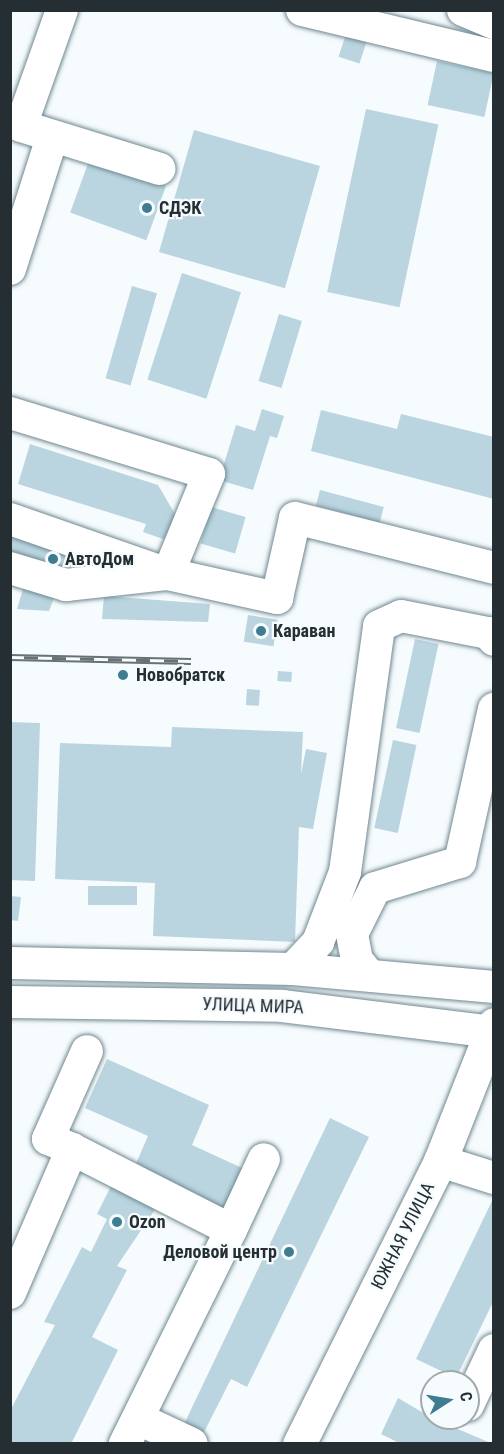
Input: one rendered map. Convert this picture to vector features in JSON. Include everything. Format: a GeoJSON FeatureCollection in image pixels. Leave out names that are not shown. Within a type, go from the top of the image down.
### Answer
{"type":"FeatureCollection","features":[{"type":"Feature","properties":{"kind":"main road","name":"ЮЖНАЯ УЛИЦА"},"geometry":{"type":"LineString","coordinates":[[299,1443],[487,1067],[493,1029]]}},
{"type":"Feature","properties":{"kind":"street"},"geometry":{"type":"LineString","coordinates":[[62,10],[21,126],[160,169]]}},
{"type":"Feature","properties":{"kind":"street"},"geometry":{"type":"LineString","coordinates":[[303,10],[494,56]]}},
{"type":"Feature","properties":{"kind":"street"},"geometry":{"type":"LineString","coordinates":[[463,10],[494,23]]}},
{"type":"Feature","properties":{"kind":"street"},"geometry":{"type":"LineString","coordinates":[[10,269],[52,137]]}},
{"type":"Feature","properties":{"kind":"street"},"geometry":{"type":"LineString","coordinates":[[10,413],[209,474],[168,574]]}},
{"type":"Feature","properties":{"kind":"street"},"geometry":{"type":"LineString","coordinates":[[10,519],[168,574],[277,598],[295,518],[494,568]]}},
{"type":"Feature","properties":{"kind":"street"},"geometry":{"type":"LineString","coordinates":[[10,568],[66,585],[168,574]]}},
{"type":"Feature","properties":{"kind":"street"},"geometry":{"type":"LineString","coordinates":[[293,969],[318,942],[345,872],[379,626],[401,616],[488,633],[494,640]]}},
{"type":"Feature","properties":{"kind":"street"},"geometry":{"type":"LineString","coordinates":[[369,975],[357,960],[352,934],[375,888],[460,862],[494,709]]}},
{"type":"Feature","properties":{"kind":"street","name":"УЛИЦА МИРА"},"geometry":{"type":"LineString","coordinates":[[10,963],[293,969],[494,987]]}},
{"type":"Feature","properties":{"kind":"street","name":"УЛИЦА МИРА"},"geometry":{"type":"LineString","coordinates":[[10,1002],[282,1006],[493,1029]]}},
{"type":"Feature","properties":{"kind":"street"},"geometry":{"type":"LineString","coordinates":[[87,1051],[48,1138],[231,1230]]}},
{"type":"Feature","properties":{"kind":"street"},"geometry":{"type":"LineString","coordinates":[[10,1293],[72,1149]]}},
{"type":"Feature","properties":{"kind":"street"},"geometry":{"type":"LineString","coordinates":[[192,1443],[133,1432],[264,1159]]}},
{"type":"Feature","properties":{"kind":"street"},"geometry":{"type":"LineString","coordinates":[[440,1161],[494,1178]]}},
{"type":"Feature","properties":{"kind":"street"},"geometry":{"type":"LineString","coordinates":[[480,1380],[494,1350]]}},
{"type":"Feature","properties":{"kind":"building"},"geometry":{"type":"Polygon","coordinates":[[[346,34],[367,41],[360,64],[339,57],[346,34]]]}},
{"type":"Feature","properties":{"kind":"building"},"geometry":{"type":"Polygon","coordinates":[[[437,61],[494,73],[484,117],[428,105],[437,61]]]}},
{"type":"Feature","properties":{"kind":"building"},"geometry":{"type":"Polygon","coordinates":[[[366,109],[438,124],[400,307],[327,292],[366,109]]]}},
{"type":"Feature","properties":{"kind":"building"},"geometry":{"type":"Polygon","coordinates":[[[194,130],[320,166],[285,288],[159,252],[194,130]]]}},
{"type":"Feature","properties":{"kind":"building"},"geometry":{"type":"Polygon","coordinates":[[[90,158],[166,186],[146,240],[70,213],[90,158]]]}},
{"type":"Feature","properties":{"kind":"building"},"geometry":{"type":"Polygon","coordinates":[[[182,273],[241,292],[206,399],[147,380],[182,273]]]}},
{"type":"Feature","properties":{"kind":"building"},"geometry":{"type":"Polygon","coordinates":[[[132,286],[157,293],[131,385],[106,378],[132,286]]]}},
{"type":"Feature","properties":{"kind":"building"},"geometry":{"type":"Polygon","coordinates":[[[279,314],[302,321],[281,388],[259,381],[279,314]]]}},
{"type":"Feature","properties":{"kind":"building"},"geometry":{"type":"Polygon","coordinates":[[[262,409],[284,416],[277,438],[270,436],[253,490],[219,480],[236,425],[255,431],[262,409]]]}},
{"type":"Feature","properties":{"kind":"building"},"geometry":{"type":"Polygon","coordinates":[[[321,410],[397,429],[401,414],[494,437],[494,499],[311,451],[321,410]]]}},
{"type":"Feature","properties":{"kind":"building"},"geometry":{"type":"Polygon","coordinates":[[[30,444],[158,485],[175,514],[166,540],[143,532],[146,524],[18,484],[30,444]]]}},
{"type":"Feature","properties":{"kind":"building"},"geometry":{"type":"Polygon","coordinates":[[[320,490],[384,507],[380,523],[316,505],[320,490]]]}},
{"type":"Feature","properties":{"kind":"building"},"geometry":{"type":"Polygon","coordinates":[[[211,507],[246,517],[235,553],[201,544],[211,507]]]}},
{"type":"Feature","properties":{"kind":"building"},"geometry":{"type":"Polygon","coordinates":[[[10,529],[76,549],[66,579],[10,562],[10,529]]]}},
{"type":"Feature","properties":{"kind":"building"},"geometry":{"type":"Polygon","coordinates":[[[25,582],[56,593],[49,611],[17,609],[25,582]]]}},
{"type":"Feature","properties":{"kind":"building"},"geometry":{"type":"Polygon","coordinates":[[[104,596],[210,604],[208,622],[102,619],[104,596]]]}},
{"type":"Feature","properties":{"kind":"building","name":"Караван"},"geometry":{"type":"Polygon","coordinates":[[[248,615],[278,620],[273,646],[244,642],[248,615]]]}},
{"type":"Feature","properties":{"kind":"building"},"geometry":{"type":"Polygon","coordinates":[[[415,639],[438,644],[420,733],[396,728],[415,639]]]}},
{"type":"Feature","properties":{"kind":"building"},"geometry":{"type":"Polygon","coordinates":[[[278,671],[292,672],[291,682],[277,681],[278,671]]]}},
{"type":"Feature","properties":{"kind":"building"},"geometry":{"type":"Polygon","coordinates":[[[247,689],[260,690],[259,706],[246,705],[247,689]]]}},
{"type":"Feature","properties":{"kind":"building"},"geometry":{"type":"Polygon","coordinates":[[[10,722],[40,723],[35,881],[10,880],[10,722]]]}},
{"type":"Feature","properties":{"kind":"building"},"geometry":{"type":"Polygon","coordinates":[[[172,727],[303,732],[301,774],[306,749],[327,753],[313,829],[299,827],[295,942],[153,936],[155,883],[55,879],[60,743],[171,747],[172,727]]]}},
{"type":"Feature","properties":{"kind":"building"},"geometry":{"type":"Polygon","coordinates":[[[393,740],[416,745],[398,833],[374,828],[393,740]]]}},
{"type":"Feature","properties":{"kind":"building"},"geometry":{"type":"Polygon","coordinates":[[[88,886],[137,886],[137,905],[88,905],[88,886]]]}},
{"type":"Feature","properties":{"kind":"building"},"geometry":{"type":"Polygon","coordinates":[[[10,896],[21,897],[18,921],[10,920],[10,896]]]}},
{"type":"Feature","properties":{"kind":"building"},"geometry":{"type":"Polygon","coordinates":[[[107,1059],[209,1105],[192,1145],[253,1173],[235,1214],[134,1168],[148,1136],[85,1108],[107,1059]]]}},
{"type":"Feature","properties":{"kind":"building","name":"Деловой центр"},"geometry":{"type":"Polygon","coordinates":[[[330,1118],[369,1137],[247,1387],[231,1379],[198,1444],[176,1441],[330,1118]]]}},
{"type":"Feature","properties":{"kind":"building"},"geometry":{"type":"Polygon","coordinates":[[[111,1186],[156,1208],[117,1266],[127,1270],[92,1337],[118,1350],[71,1444],[10,1444],[10,1411],[55,1325],[44,1322],[82,1247],[91,1252],[107,1219],[97,1214],[111,1186]]]}},
{"type":"Feature","properties":{"kind":"building"},"geometry":{"type":"Polygon","coordinates":[[[492,1201],[494,1300],[460,1370],[439,1370],[416,1359],[492,1201]]]}},
{"type":"Feature","properties":{"kind":"building"},"geometry":{"type":"Polygon","coordinates":[[[398,1398],[420,1411],[420,1430],[460,1430],[493,1444],[401,1444],[381,1434],[398,1398]]]}},
{"type":"Feature","properties":{"kind":"railway"},"geometry":{"type":"LineString","coordinates":[[10,657],[191,661]]}},
{"type":"Feature","properties":{"kind":"place","name":"СДЭК"},"geometry":{"type":"Point","coordinates":[147,208]}},
{"type":"Feature","properties":{"kind":"place","name":"АвтоДом"},"geometry":{"type":"Point","coordinates":[53,559]}},
{"type":"Feature","properties":{"kind":"place","name":"Караван"},"geometry":{"type":"Point","coordinates":[261,631]}},
{"type":"Feature","properties":{"kind":"place","name":"Новобратск"},"geometry":{"type":"Point","coordinates":[123,675]}},
{"type":"Feature","properties":{"kind":"place","name":"Ozon"},"geometry":{"type":"Point","coordinates":[117,1222]}},
{"type":"Feature","properties":{"kind":"place","name":"Деловой центр"},"geometry":{"type":"Point","coordinates":[289,1252]}}]}
